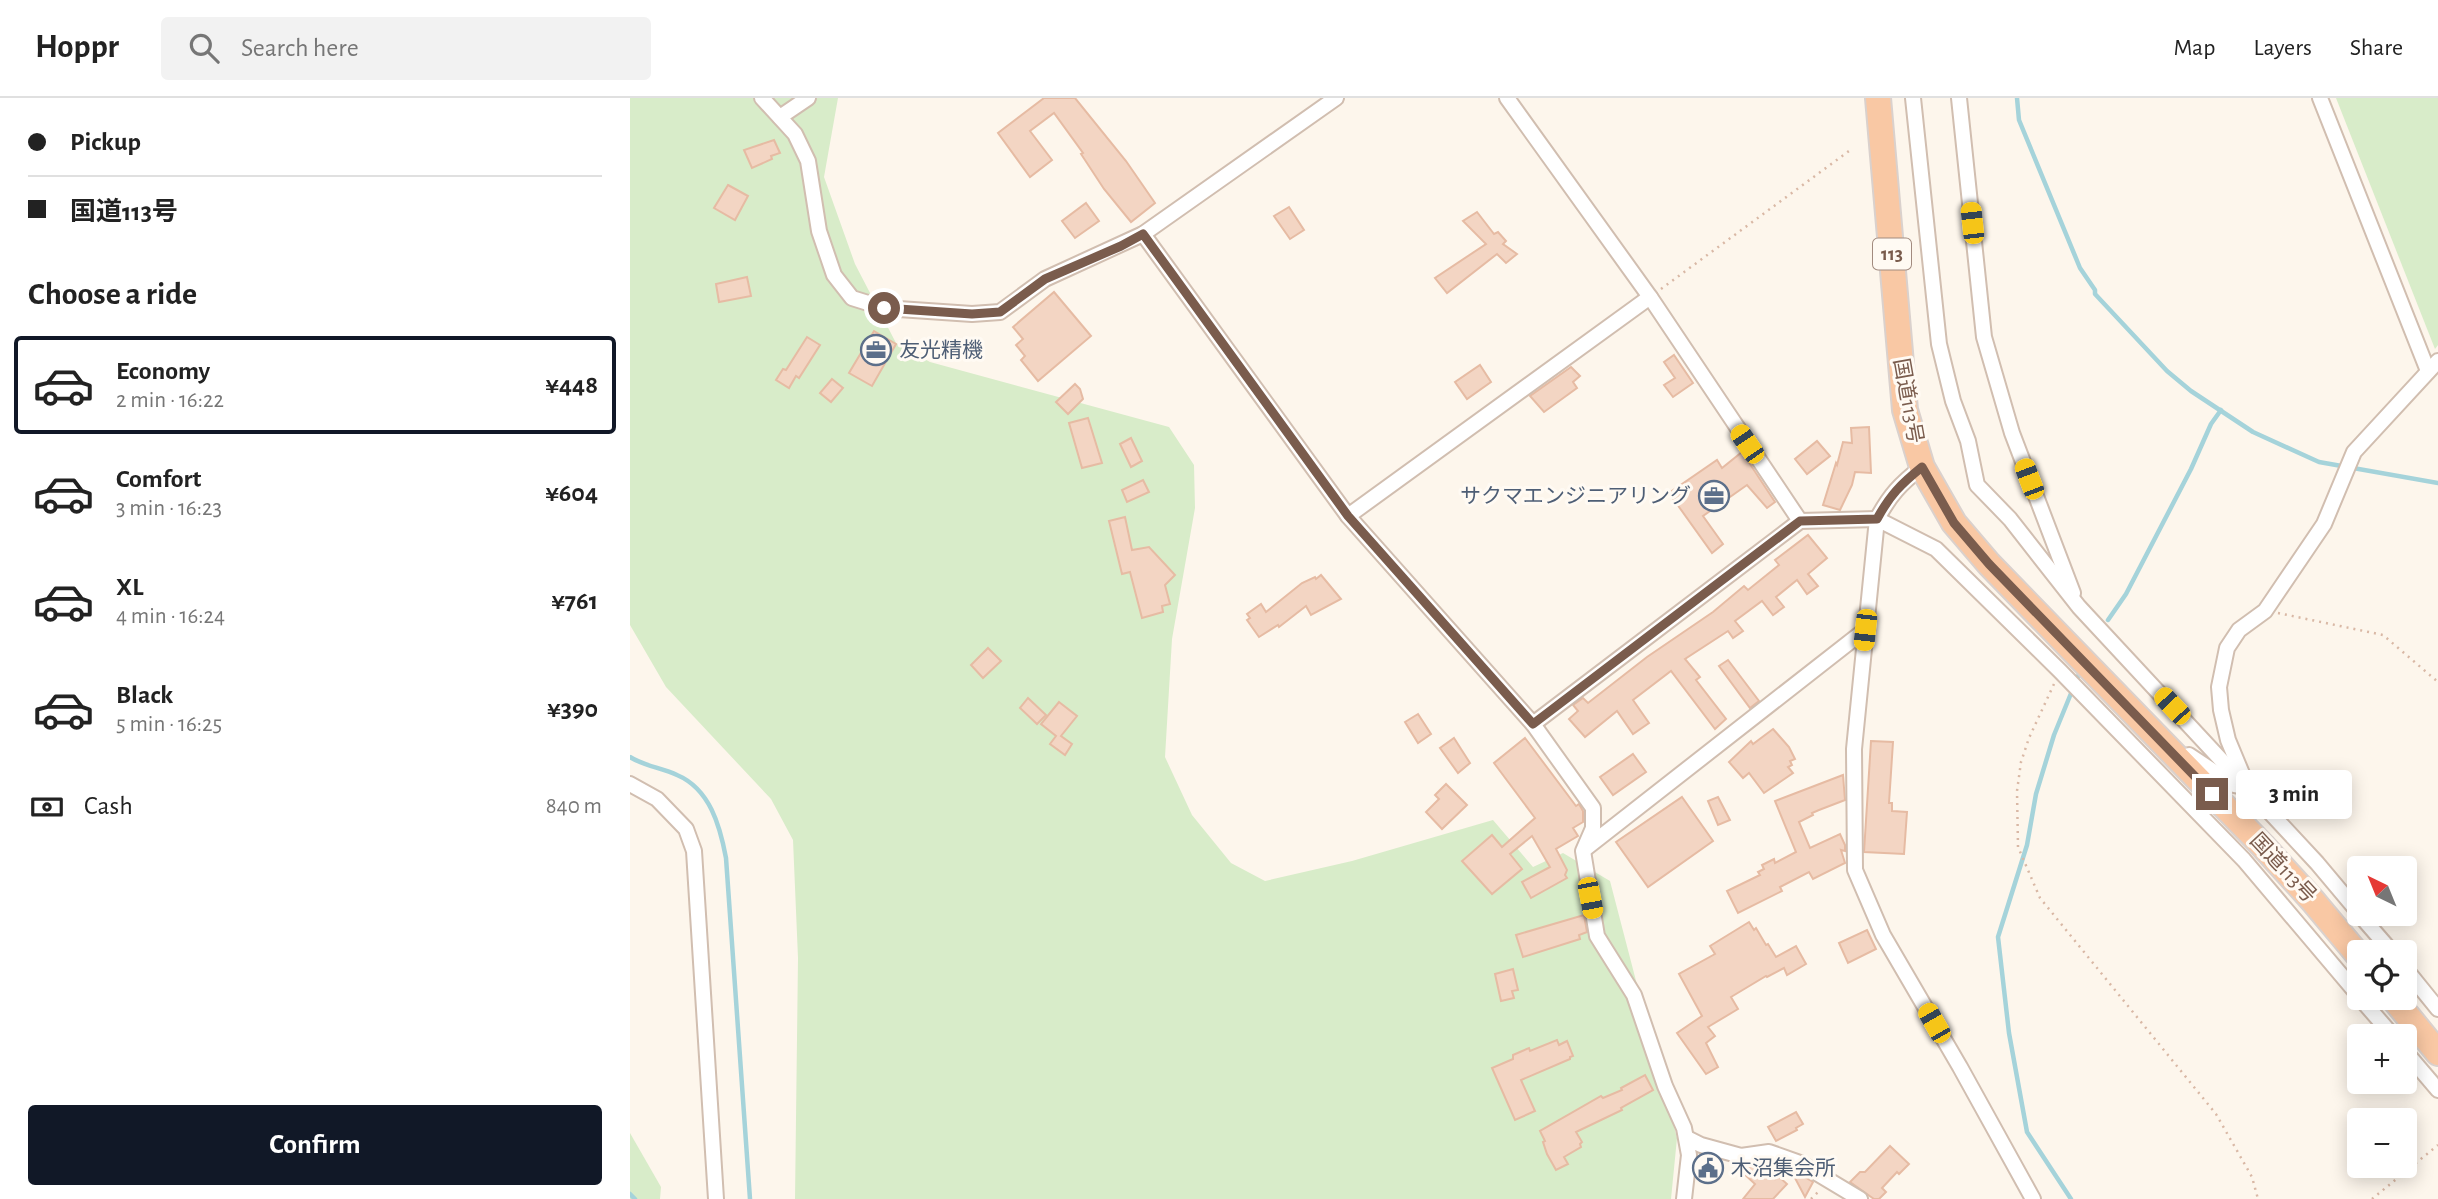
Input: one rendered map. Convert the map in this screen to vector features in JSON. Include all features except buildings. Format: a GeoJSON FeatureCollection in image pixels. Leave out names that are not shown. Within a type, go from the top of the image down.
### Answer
{"type":"FeatureCollection","features":[{"type":"Feature","properties":{"kind":"highway","name":"国道113号"},"geometry":{"type":"LineString","coordinates":[[1878,98],[1905,410],[1922,467],[1954,523],[1980,555],[2297,883],[2347,942]]}},
{"type":"Feature","properties":{"kind":"highway"},"geometry":{"type":"LineString","coordinates":[[2403,1010],[2438,1054]]}},
{"type":"Feature","properties":{"kind":"street"},"geometry":{"type":"LineString","coordinates":[[762,98],[795,134],[808,162],[819,231],[834,275],[852,298],[884,308],[972,314],[1000,312],[1045,279],[1143,234],[1336,98]]}},
{"type":"Feature","properties":{"kind":"street"},"geometry":{"type":"LineString","coordinates":[[780,117],[808,98]]}},
{"type":"Feature","properties":{"kind":"street"},"geometry":{"type":"LineString","coordinates":[[1507,98],[1650,297],[1800,521]]}},
{"type":"Feature","properties":{"kind":"street"},"geometry":{"type":"LineString","coordinates":[[1913,98],[1939,344],[1978,485],[2010,519],[2079,607],[2347,899]]}},
{"type":"Feature","properties":{"kind":"street"},"geometry":{"type":"LineString","coordinates":[[1959,98],[1984,337],[2012,433],[2079,607]]}},
{"type":"Feature","properties":{"kind":"street"},"geometry":{"type":"LineString","coordinates":[[2248,788],[2228,740],[2221,710],[2219,687],[2227,648],[2239,631],[2265,611],[2324,524],[2354,452],[2433,366],[2320,98]]}},
{"type":"Feature","properties":{"kind":"street"},"geometry":{"type":"LineString","coordinates":[[1143,234],[1348,516],[1533,724],[1592,808],[1593,828],[1583,850],[1597,936],[1634,995],[1665,1086],[1687,1138],[1689,1155],[1684,1199]]}},
{"type":"Feature","properties":{"kind":"street"},"geometry":{"type":"LineString","coordinates":[[1348,516],[1650,297]]}},
{"type":"Feature","properties":{"kind":"street"},"geometry":{"type":"LineString","coordinates":[[1922,467],[1899,485],[1887,499],[1877,519],[1854,748],[1855,870],[1883,935],[2033,1199]]}},
{"type":"Feature","properties":{"kind":"street"},"geometry":{"type":"LineString","coordinates":[[1533,724],[1800,521],[1877,519],[1936,549],[2064,675],[2244,860],[2347,982]]}},
{"type":"Feature","properties":{"kind":"street"},"geometry":{"type":"LineString","coordinates":[[1583,850],[1865,630]]}},
{"type":"Feature","properties":{"kind":"street"},"geometry":{"type":"LineString","coordinates":[[2179,759],[2189,755],[2234,785],[2248,788]]}},
{"type":"Feature","properties":{"kind":"street"},"geometry":{"type":"LineString","coordinates":[[630,784],[657,799],[687,829],[694,851],[716,1199]]}},
{"type":"Feature","properties":{"kind":"street"},"geometry":{"type":"LineString","coordinates":[[2370,926],[2382,940]]}},
{"type":"Feature","properties":{"kind":"street"},"geometry":{"type":"LineString","coordinates":[[2417,983],[2438,1009]]}},
{"type":"Feature","properties":{"kind":"street"},"geometry":{"type":"LineString","coordinates":[[2371,1010],[2383,1024]]}},
{"type":"Feature","properties":{"kind":"street"},"geometry":{"type":"LineString","coordinates":[[2417,1065],[2438,1090]]}},
{"type":"Feature","properties":{"kind":"street"},"geometry":{"type":"LineString","coordinates":[[1687,1138],[1701,1145],[1741,1156],[1769,1152],[1800,1163],[1860,1199]]}},
{"type":"Feature","properties":{"kind":"path"},"geometry":{"type":"LineString","coordinates":[[1650,297],[1849,150]]}},
{"type":"Feature","properties":{"kind":"path"},"geometry":{"type":"LineString","coordinates":[[2265,611],[2383,635],[2438,682]]}},
{"type":"Feature","properties":{"kind":"path"},"geometry":{"type":"LineString","coordinates":[[2064,675],[2029,738],[2021,762],[2017,791],[2018,847],[2040,898],[2216,1114],[2252,1177],[2258,1199]]}},
{"type":"Feature","properties":{"kind":"path"},"geometry":{"type":"LineString","coordinates":[[2372,1199],[2438,1145]]}},
{"type":"Feature","properties":{"kind":"green space"},"geometry":{"type":"Polygon","coordinates":[[[630,98],[838,98],[824,177],[855,264],[896,343],[930,362],[1169,427],[1194,465],[1195,508],[1172,639],[1165,757],[1192,815],[1231,863],[1265,881],[1352,861],[1493,820],[1533,867],[1563,853],[1610,881],[1677,1138],[1671,1199],[795,1199],[798,958],[793,840],[771,799],[666,687],[630,625],[630,98]]]}},
{"type":"Feature","properties":{"kind":"green space"},"geometry":{"type":"Polygon","coordinates":[[[2336,98],[2438,98],[2438,345],[2435,349],[2336,98]]]}},
{"type":"Feature","properties":{"kind":"green space"},"geometry":{"type":"Polygon","coordinates":[[[630,1133],[661,1187],[660,1199],[630,1199],[630,1133]]]}},
{"type":"Feature","properties":{"kind":"waterway"},"geometry":{"type":"LineString","coordinates":[[2017,98],[2019,120],[2080,268],[2095,294],[2167,371],[2191,391],[2253,432],[2319,462],[2438,483]]}},
{"type":"Feature","properties":{"kind":"waterway"},"geometry":{"type":"LineString","coordinates":[[2108,620],[2126,594],[2191,469],[2211,424],[2221,410]]}},
{"type":"Feature","properties":{"kind":"waterway"},"geometry":{"type":"LineString","coordinates":[[2071,1199],[2027,1132],[2009,1033],[1998,937],[2027,845],[2036,794],[2054,735],[2081,669]]}},
{"type":"Feature","properties":{"kind":"waterway"},"geometry":{"type":"LineString","coordinates":[[630,757],[688,781],[698,789],[717,821],[726,858],[750,1199]]}},
{"type":"Feature","properties":{"kind":"waterway"},"geometry":{"type":"LineString","coordinates":[[630,1194],[635,1199]]}},
{"type":"Feature","properties":{"kind":"place","name":"友光精機"},"geometry":{"type":"Point","coordinates":[876,350]}},
{"type":"Feature","properties":{"kind":"place","name":"サクマエンジニアリング"},"geometry":{"type":"Point","coordinates":[1714,496]}},
{"type":"Feature","properties":{"kind":"place","name":"木沼集会所"},"geometry":{"type":"Point","coordinates":[1708,1168]}},
{"type":"Feature","properties":{"kind":"route"},"geometry":{"type":"LineString","coordinates":[[884,308],[972,314],[1000,312],[1045,279],[1143,234],[1348,516],[1533,724],[1800,521],[1877,519],[1887,499],[1899,485],[1922,467],[1954,523],[1972,545],[2212,794]]}}]}
